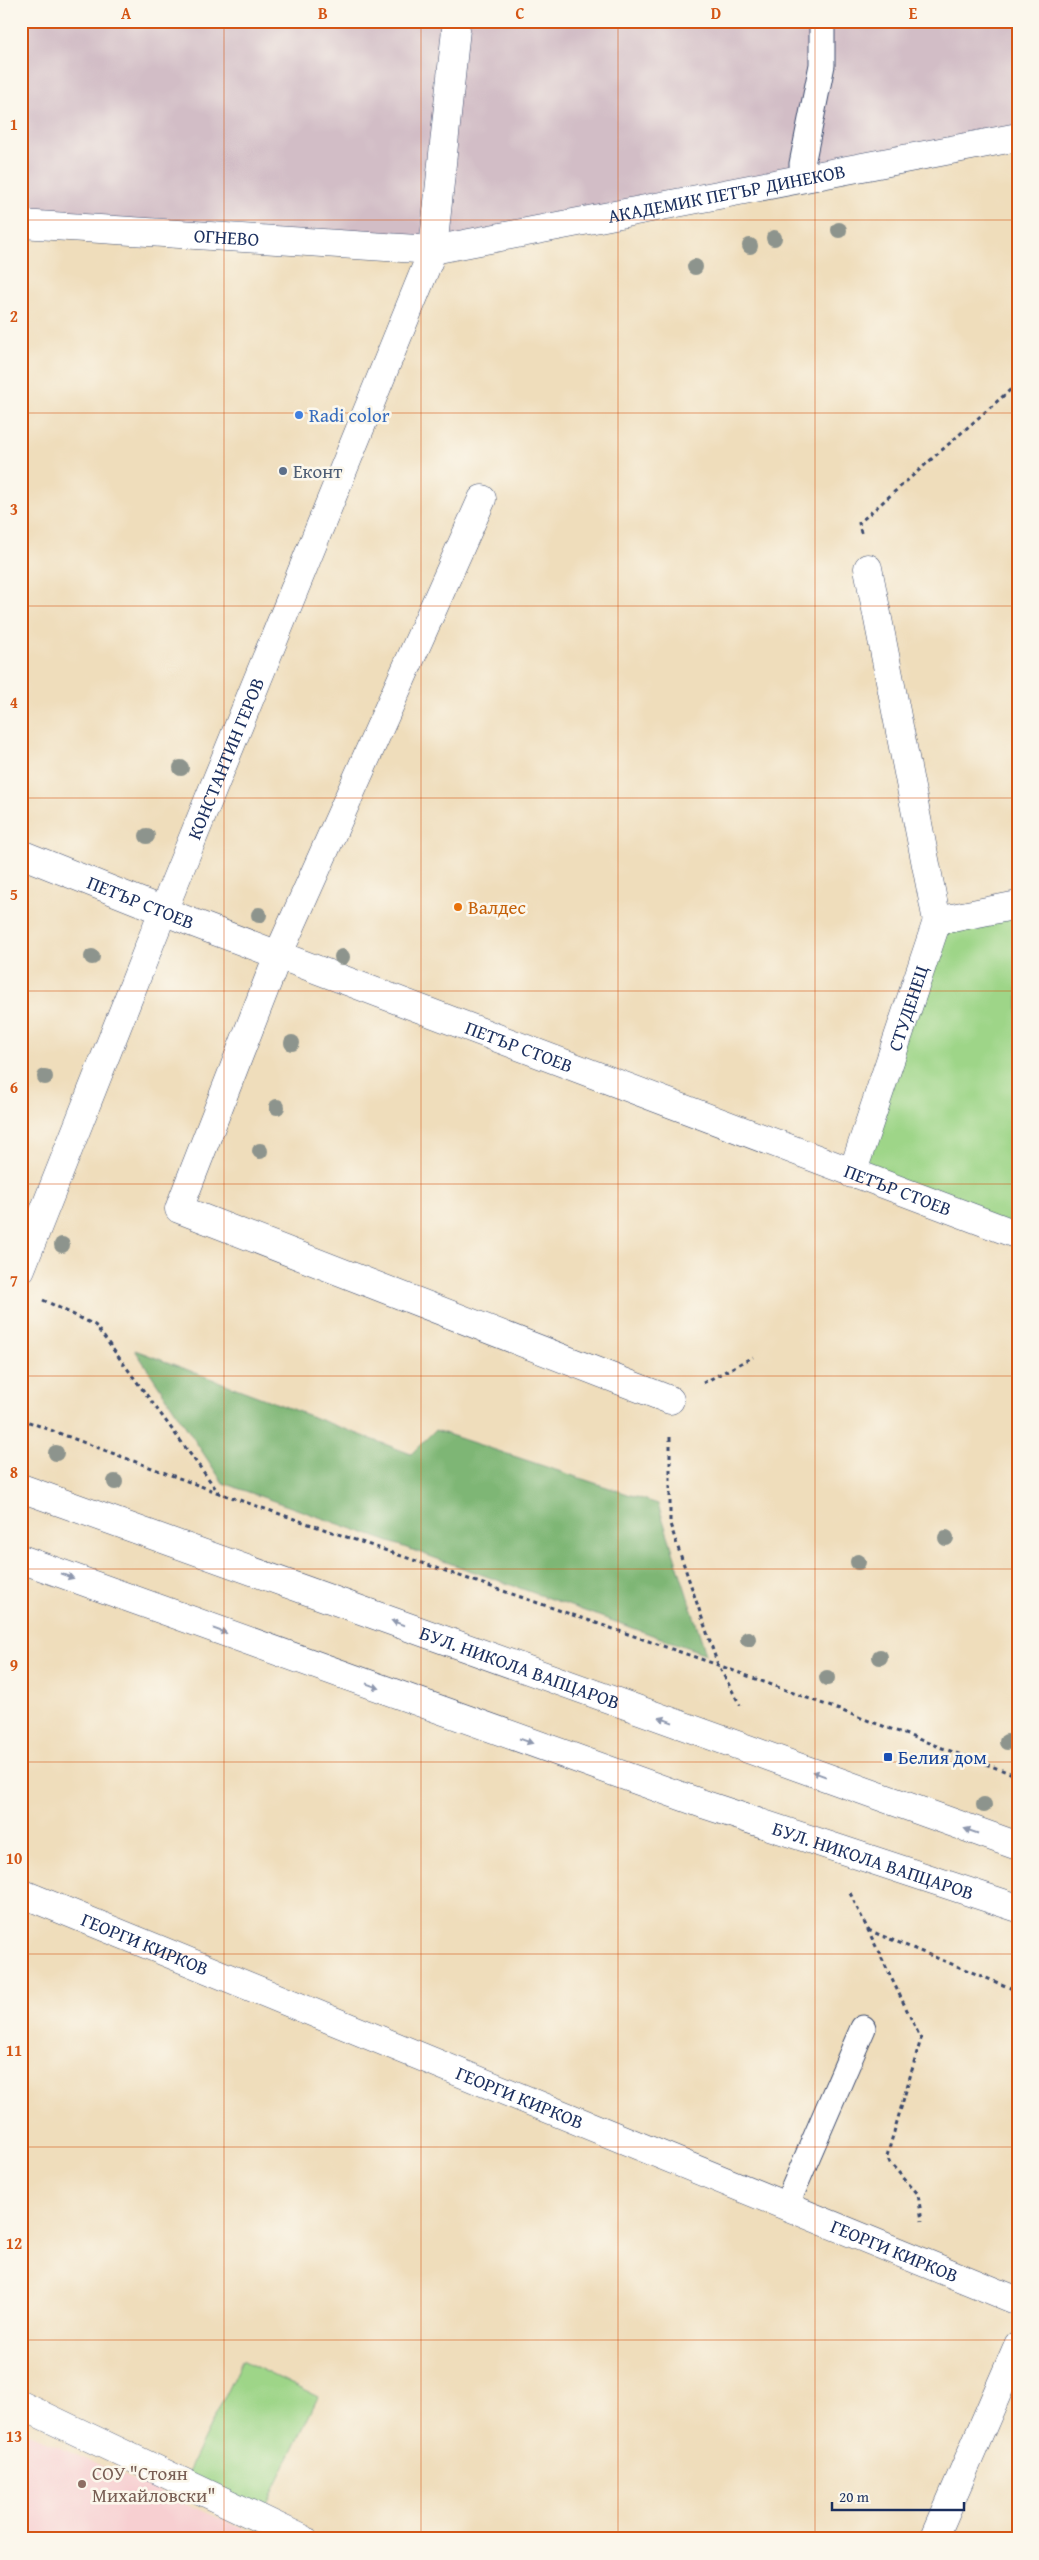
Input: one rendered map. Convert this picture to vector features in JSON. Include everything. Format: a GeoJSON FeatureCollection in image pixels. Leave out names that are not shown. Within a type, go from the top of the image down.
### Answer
{"type":"FeatureCollection","features":[{"type":"Feature","properties":{"kind":"street","name":"КОНСТАНТИН ГЕРОВ"},"geometry":{"type":"LineString","coordinates":[[21,1269],[163,911],[433,250],[456,29]]}},
{"type":"Feature","properties":{"kind":"street","name":"АКАДЕМИК ПЕТЪР ДИНЕКОВ"},"geometry":{"type":"LineString","coordinates":[[433,250],[1018,136]]}},
{"type":"Feature","properties":{"kind":"street","name":"ОГНЕВО"},"geometry":{"type":"LineString","coordinates":[[21,224],[433,250]]}},
{"type":"Feature","properties":{"kind":"street"},"geometry":{"type":"LineString","coordinates":[[482,499],[278,955],[179,1209],[670,1400]]}},
{"type":"Feature","properties":{"kind":"street"},"geometry":{"type":"LineString","coordinates":[[868,568],[937,920],[1018,905]]}},
{"type":"Feature","properties":{"kind":"street","name":"ПЕТЪР СТОЕВ"},"geometry":{"type":"LineString","coordinates":[[21,854],[278,955],[852,1174],[1018,1235]]}},
{"type":"Feature","properties":{"kind":"street","name":"СТУДЕНЕЦ"},"geometry":{"type":"LineString","coordinates":[[852,1174],[937,920]]}},
{"type":"Feature","properties":{"kind":"street","name":"БУЛ. НИКОЛА ВАПЦАРОВ"},"geometry":{"type":"LineString","coordinates":[[21,1488],[1018,1846]]}},
{"type":"Feature","properties":{"kind":"street","name":"БУЛ. НИКОЛА ВАПЦАРОВ"},"geometry":{"type":"LineString","coordinates":[[21,1559],[706,1806],[1018,1908]]}},
{"type":"Feature","properties":{"kind":"street","name":"ГЕОРГИ КИРКОВ"},"geometry":{"type":"LineString","coordinates":[[21,1893],[1018,2301]]}},
{"type":"Feature","properties":{"kind":"street"},"geometry":{"type":"LineString","coordinates":[[934,2539],[1018,2345]]}},
{"type":"Feature","properties":{"kind":"street"},"geometry":{"type":"LineString","coordinates":[[21,2405],[303,2539]]}},
{"type":"Feature","properties":{"kind":"lane"},"geometry":{"type":"LineString","coordinates":[[803,178],[802,164],[822,65],[822,21]]}},
{"type":"Feature","properties":{"kind":"lane"},"geometry":{"type":"LineString","coordinates":[[786,2206],[863,2028]]}},
{"type":"Feature","properties":{"kind":"path"},"geometry":{"type":"LineString","coordinates":[[868,568],[860,523],[1018,383]]}},
{"type":"Feature","properties":{"kind":"path"},"geometry":{"type":"LineString","coordinates":[[38,1298],[95,1325],[219,1493]]}},
{"type":"Feature","properties":{"kind":"path"},"geometry":{"type":"LineString","coordinates":[[21,1326],[30,1303]]}},
{"type":"Feature","properties":{"kind":"path"},"geometry":{"type":"LineString","coordinates":[[740,1705],[718,1665],[670,1524],[670,1400],[753,1357]]}},
{"type":"Feature","properties":{"kind":"path"},"geometry":{"type":"LineString","coordinates":[[21,1419],[219,1493],[718,1665],[1018,1776]]}},
{"type":"Feature","properties":{"kind":"path"},"geometry":{"type":"LineString","coordinates":[[846,1885],[921,2039],[887,2156],[890,2163],[918,2194],[928,2264]]}},
{"type":"Feature","properties":{"kind":"path"},"geometry":{"type":"LineString","coordinates":[[868,1930],[1018,1991]]}},
{"type":"Feature","properties":{"kind":"shaded area"},"geometry":{"type":"Polygon","coordinates":[[[21,21],[1018,21],[1018,129],[433,250],[21,224],[21,21]]]}},
{"type":"Feature","properties":{"kind":"shaded area","name":"СОУ \"Стоян Михайловски\""},"geometry":{"type":"Polygon","coordinates":[[[21,2430],[266,2539],[21,2539],[21,2430]]]}},
{"type":"Feature","properties":{"kind":"green space"},"geometry":{"type":"Polygon","coordinates":[[[1018,905],[1018,1235],[852,1174],[937,921],[1018,905]]]}},
{"type":"Feature","properties":{"kind":"green space"},"geometry":{"type":"Polygon","coordinates":[[[135,1350],[411,1454],[435,1430],[658,1504],[706,1654],[223,1483],[135,1350]]]}},
{"type":"Feature","properties":{"kind":"green space"},"geometry":{"type":"Polygon","coordinates":[[[242,2360],[318,2397],[260,2518],[183,2482],[242,2360]]]}},
{"type":"Feature","properties":{"kind":"place","name":"Radi color"},"geometry":{"type":"Point","coordinates":[299,415]}},
{"type":"Feature","properties":{"kind":"place","name":"Еконт"},"geometry":{"type":"Point","coordinates":[283,471]}},
{"type":"Feature","properties":{"kind":"place","name":"Валдес"},"geometry":{"type":"Point","coordinates":[458,907]}},
{"type":"Feature","properties":{"kind":"place","name":"Белия дом"},"geometry":{"type":"Point","coordinates":[888,1757]}},
{"type":"Feature","properties":{"kind":"place","name":"СОУ \"Стоян Михайловски\""},"geometry":{"type":"Point","coordinates":[82,2484]}}]}
